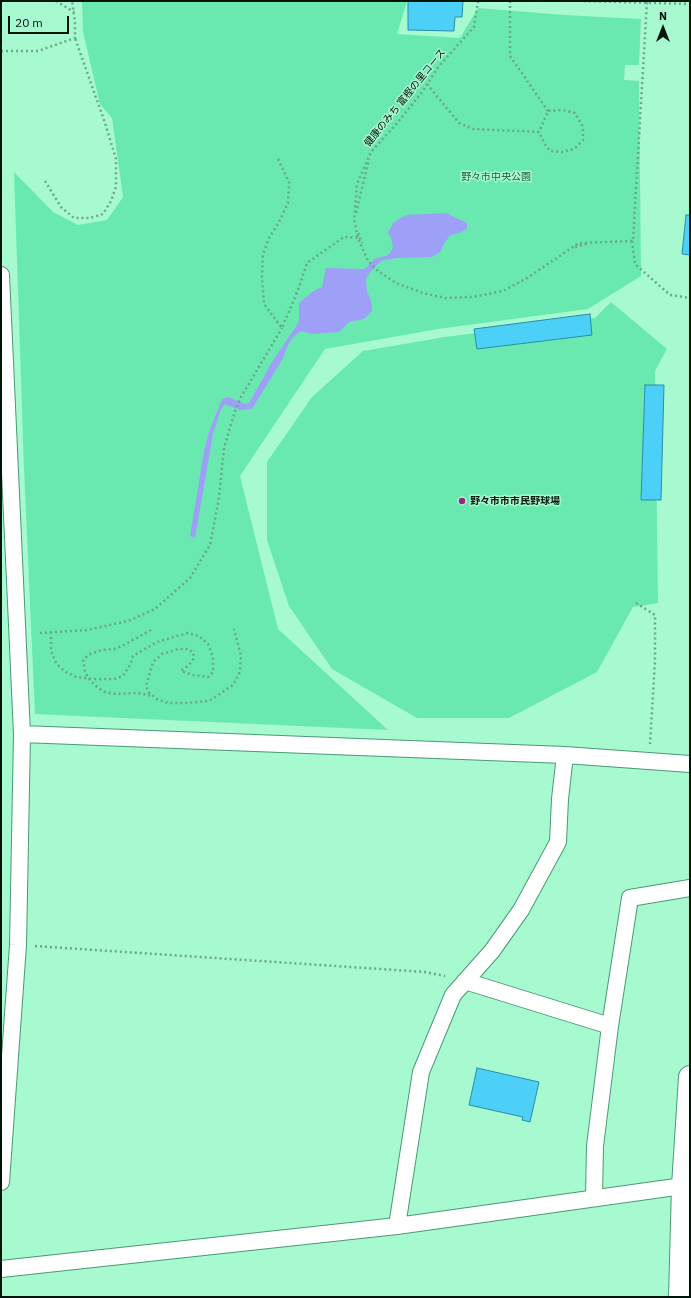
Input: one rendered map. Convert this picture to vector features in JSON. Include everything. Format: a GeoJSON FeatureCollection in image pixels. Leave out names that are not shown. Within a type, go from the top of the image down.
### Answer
{"type":"FeatureCollection","features":[{"type":"Feature","properties":{"kind":"street"},"geometry":{"type":"LineString","coordinates":[[1,275],[22,734],[18,945],[1,1182]]}},
{"type":"Feature","properties":{"kind":"street"},"geometry":{"type":"LineString","coordinates":[[22,734],[565,755],[690,764]]}},
{"type":"Feature","properties":{"kind":"street"},"geometry":{"type":"LineString","coordinates":[[398,1226],[421,1072],[453,994],[492,950],[521,910],[558,842],[560,800],[565,755]]}},
{"type":"Feature","properties":{"kind":"street"},"geometry":{"type":"LineString","coordinates":[[594,1198],[595,1146],[610,1026],[630,898],[690,888]]}},
{"type":"Feature","properties":{"kind":"street"},"geometry":{"type":"LineString","coordinates":[[465,981],[610,1026]]}},
{"type":"Feature","properties":{"kind":"street"},"geometry":{"type":"LineString","coordinates":[[680,1297],[687,1185],[690,1077]]}},
{"type":"Feature","properties":{"kind":"street"},"geometry":{"type":"LineString","coordinates":[[1,1269],[398,1226],[687,1185]]}},
{"type":"Feature","properties":{"kind":"path"},"geometry":{"type":"LineString","coordinates":[[56,1],[74,12]]}},
{"type":"Feature","properties":{"kind":"path"},"geometry":{"type":"LineString","coordinates":[[45,181],[61,207],[74,218],[90,218],[103,214],[111,201],[116,187],[116,159],[100,108],[75,38],[75,22],[72,1]]}},
{"type":"Feature","properties":{"kind":"path","name":"健康のみち 富樫の里コース"},"geometry":{"type":"LineString","coordinates":[[354,220],[371,152],[398,122],[439,66],[474,27],[478,1]]}},
{"type":"Feature","properties":{"kind":"path"},"geometry":{"type":"LineString","coordinates":[[510,1],[510,56],[548,111]]}},
{"type":"Feature","properties":{"kind":"path"},"geometry":{"type":"LineString","coordinates":[[584,1],[690,4]]}},
{"type":"Feature","properties":{"kind":"path"},"geometry":{"type":"LineString","coordinates":[[647,2],[633,241],[635,264],[670,295],[690,298]]}},
{"type":"Feature","properties":{"kind":"path"},"geometry":{"type":"LineString","coordinates":[[1,51],[38,51],[75,38]]}},
{"type":"Feature","properties":{"kind":"path"},"geometry":{"type":"LineString","coordinates":[[398,122],[439,66]]}},
{"type":"Feature","properties":{"kind":"path"},"geometry":{"type":"LineString","coordinates":[[427,84],[459,123],[473,129],[539,132]]}},
{"type":"Feature","properties":{"kind":"path"},"geometry":{"type":"LineString","coordinates":[[563,110],[575,113],[583,127],[583,140],[574,149],[562,152],[550,150],[544,143],[539,132],[548,111],[563,110]]}},
{"type":"Feature","properties":{"kind":"path"},"geometry":{"type":"LineString","coordinates":[[371,152],[357,184],[354,220],[358,238],[368,261],[378,271],[396,283],[423,293],[444,298],[473,297],[503,291],[527,278],[579,243],[633,241]]}},
{"type":"Feature","properties":{"kind":"path"},"geometry":{"type":"LineString","coordinates":[[278,159],[289,182],[288,203],[263,254],[262,278],[264,304],[282,328]]}},
{"type":"Feature","properties":{"kind":"path"},"geometry":{"type":"LineString","coordinates":[[354,220],[368,261]]}},
{"type":"Feature","properties":{"kind":"path"},"geometry":{"type":"LineString","coordinates":[[40,633],[87,630],[128,621],[155,608],[190,578],[210,545],[219,498],[224,448],[235,411],[241,397],[282,328],[298,290],[307,263],[344,238],[358,238]]}},
{"type":"Feature","properties":{"kind":"path"},"geometry":{"type":"LineString","coordinates":[[636,603],[654,615],[655,661],[649,761]]}},
{"type":"Feature","properties":{"kind":"path"},"geometry":{"type":"LineString","coordinates":[[51,632],[51,652],[56,663],[64,671],[76,677],[114,679],[123,676],[130,665],[133,656],[158,642],[188,633],[199,636],[208,644],[213,657],[213,672],[208,677],[193,675],[181,671],[189,665],[194,658],[193,652],[187,649],[178,649],[162,654],[153,662],[146,686],[149,693],[157,699],[168,703],[209,701],[233,685],[240,672],[241,656],[234,629]]}},
{"type":"Feature","properties":{"kind":"path"},"geometry":{"type":"LineString","coordinates":[[151,630],[114,649],[102,650],[88,655],[83,661],[84,671],[88,678],[97,687],[105,692],[116,694],[138,693],[153,696]]}},
{"type":"Feature","properties":{"kind":"path"},"geometry":{"type":"LineString","coordinates":[[18,945],[425,972],[465,981]]}},
{"type":"Feature","properties":{"kind":"green space","name":"野々市中央公園"},"geometry":{"type":"Polygon","coordinates":[[[82,1],[407,1],[397,34],[460,38],[478,8],[641,19],[639,65],[625,65],[624,80],[639,81],[641,276],[588,309],[438,329],[325,349],[240,476],[278,629],[388,730],[35,714],[24,470],[14,172],[53,212],[78,225],[107,220],[123,197],[112,118],[100,104],[83,32],[82,1]]]}},
{"type":"Feature","properties":{"kind":"green space","name":"野々市市市民野球場"},"geometry":{"type":"Polygon","coordinates":[[[611,302],[667,349],[655,371],[658,603],[633,607],[597,672],[509,718],[417,718],[332,669],[289,606],[267,540],[267,462],[312,397],[363,351],[445,337],[595,318],[611,302]]]}},
{"type":"Feature","properties":{"kind":"water"},"geometry":{"type":"Polygon","coordinates":[[[446,213],[467,223],[467,229],[451,235],[445,242],[440,252],[432,257],[397,258],[381,261],[370,272],[366,280],[372,311],[364,319],[349,322],[339,332],[313,334],[301,331],[293,337],[282,360],[252,409],[240,410],[225,404],[221,409],[213,434],[195,538],[190,536],[204,451],[209,432],[222,399],[229,397],[245,404],[249,403],[272,362],[297,325],[299,319],[299,303],[312,292],[322,287],[326,268],[364,269],[376,258],[386,256],[390,253],[393,247],[388,233],[393,223],[406,215],[446,213]]]}},
{"type":"Feature","properties":{"kind":"building"},"geometry":{"type":"Polygon","coordinates":[[[408,1],[463,1],[462,17],[455,17],[454,31],[408,30],[408,1]]]}},
{"type":"Feature","properties":{"kind":"building"},"geometry":{"type":"Polygon","coordinates":[[[686,215],[690,215],[690,255],[682,254],[686,215]]]}},
{"type":"Feature","properties":{"kind":"building"},"geometry":{"type":"Polygon","coordinates":[[[590,314],[592,335],[477,349],[474,329],[590,314]]]}},
{"type":"Feature","properties":{"kind":"building"},"geometry":{"type":"Polygon","coordinates":[[[645,385],[664,385],[661,500],[641,500],[645,385]]]}},
{"type":"Feature","properties":{"kind":"building"},"geometry":{"type":"Polygon","coordinates":[[[477,1068],[539,1082],[530,1122],[522,1120],[523,1117],[469,1105],[477,1068]]]}},
{"type":"Feature","properties":{"kind":"place","name":"野々市市市民野球場"},"geometry":{"type":"Point","coordinates":[462,501]}}]}
